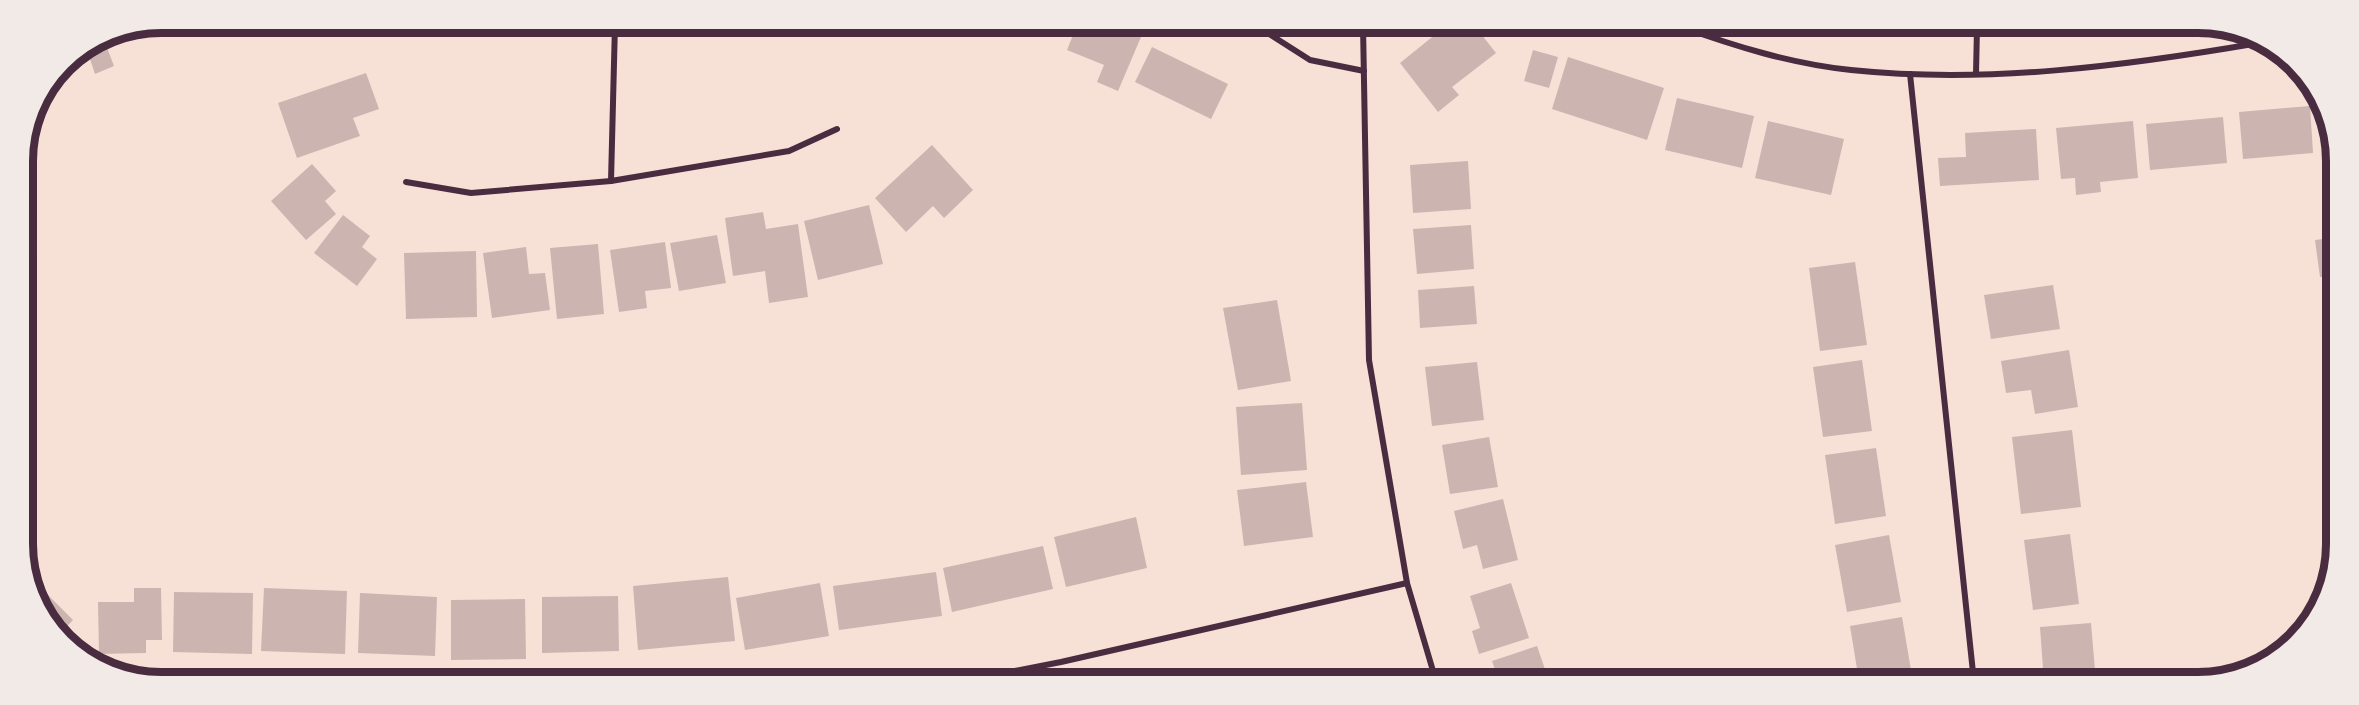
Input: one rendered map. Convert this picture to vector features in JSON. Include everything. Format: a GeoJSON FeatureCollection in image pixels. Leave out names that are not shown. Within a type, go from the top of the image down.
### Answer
{"type":"FeatureCollection","features":[{"type":"Feature","properties":{"kind":"street"},"geometry":{"type":"LineString","coordinates":[[611,181],[615,33]]}},
{"type":"Feature","properties":{"kind":"street"},"geometry":{"type":"LineString","coordinates":[[1268,33],[1310,60],[1364,71]]}},
{"type":"Feature","properties":{"kind":"street"},"geometry":{"type":"LineString","coordinates":[[1363,33],[1369,360],[1407,584],[1433,672]]}},
{"type":"Feature","properties":{"kind":"street"},"geometry":{"type":"LineString","coordinates":[[1701,33],[1781,58],[1849,70],[1910,74],[1976,74],[2118,65],[2251,44]]}},
{"type":"Feature","properties":{"kind":"street"},"geometry":{"type":"LineString","coordinates":[[1976,74],[1977,33]]}},
{"type":"Feature","properties":{"kind":"street"},"geometry":{"type":"LineString","coordinates":[[1910,74],[1973,672]]}},
{"type":"Feature","properties":{"kind":"street"},"geometry":{"type":"LineString","coordinates":[[406,182],[471,193],[611,181],[789,151],[837,129]]}},
{"type":"Feature","properties":{"kind":"street"},"geometry":{"type":"LineString","coordinates":[[1009,672],[1407,584]]}},
{"type":"Feature","properties":{"kind":"building"},"geometry":{"type":"Polygon","coordinates":[[[154,33],[167,33],[155,37],[154,33]]]}},
{"type":"Feature","properties":{"kind":"building"},"geometry":{"type":"Polygon","coordinates":[[[1045,33],[1057,33],[1055,37],[1045,33]]]}},
{"type":"Feature","properties":{"kind":"building"},"geometry":{"type":"Polygon","coordinates":[[[1074,33],[1131,33],[1141,37],[1118,91],[1097,82],[1104,65],[1067,50],[1074,33]]]}},
{"type":"Feature","properties":{"kind":"building"},"geometry":{"type":"Polygon","coordinates":[[[1437,33],[1480,33],[1496,53],[1452,87],[1459,95],[1438,112],[1400,63],[1437,33]]]}},
{"type":"Feature","properties":{"kind":"building"},"geometry":{"type":"Polygon","coordinates":[[[106,46],[114,66],[95,74],[89,55],[106,46]]]}},
{"type":"Feature","properties":{"kind":"building"},"geometry":{"type":"Polygon","coordinates":[[[1152,47],[1228,84],[1211,119],[1135,82],[1152,47]]]}},
{"type":"Feature","properties":{"kind":"building"},"geometry":{"type":"Polygon","coordinates":[[[1533,50],[1558,57],[1549,88],[1524,81],[1533,50]]]}},
{"type":"Feature","properties":{"kind":"building"},"geometry":{"type":"Polygon","coordinates":[[[1568,57],[1664,88],[1647,140],[1552,109],[1568,57]]]}},
{"type":"Feature","properties":{"kind":"building"},"geometry":{"type":"Polygon","coordinates":[[[366,73],[379,109],[353,118],[360,136],[297,158],[278,103],[366,73]]]}},
{"type":"Feature","properties":{"kind":"building"},"geometry":{"type":"Polygon","coordinates":[[[1677,98],[1754,116],[1742,168],[1665,150],[1677,98]]]}},
{"type":"Feature","properties":{"kind":"building"},"geometry":{"type":"Polygon","coordinates":[[[2310,106],[2313,153],[2243,159],[2239,112],[2310,106]]]}},
{"type":"Feature","properties":{"kind":"building"},"geometry":{"type":"Polygon","coordinates":[[[2223,117],[2227,163],[2150,170],[2146,124],[2223,117]]]}},
{"type":"Feature","properties":{"kind":"building"},"geometry":{"type":"Polygon","coordinates":[[[1768,121],[1844,139],[1831,195],[1755,178],[1768,121]]]}},
{"type":"Feature","properties":{"kind":"building"},"geometry":{"type":"Polygon","coordinates":[[[2133,121],[2138,178],[2100,182],[2101,192],[2076,195],[2075,178],[2061,179],[2056,128],[2133,121]]]}},
{"type":"Feature","properties":{"kind":"building"},"geometry":{"type":"Polygon","coordinates":[[[2036,129],[2039,180],[1940,186],[1938,158],[1966,157],[1965,133],[2036,129]]]}},
{"type":"Feature","properties":{"kind":"building"},"geometry":{"type":"Polygon","coordinates":[[[932,145],[973,190],[944,218],[933,206],[906,232],[875,198],[932,145]]]}},
{"type":"Feature","properties":{"kind":"building"},"geometry":{"type":"Polygon","coordinates":[[[1468,161],[1471,209],[1413,213],[1410,165],[1468,161]]]}},
{"type":"Feature","properties":{"kind":"building"},"geometry":{"type":"Polygon","coordinates":[[[312,164],[336,191],[325,201],[336,214],[306,240],[271,201],[312,164]]]}},
{"type":"Feature","properties":{"kind":"building"},"geometry":{"type":"Polygon","coordinates":[[[869,205],[883,264],[818,280],[804,221],[869,205]]]}},
{"type":"Feature","properties":{"kind":"building"},"geometry":{"type":"Polygon","coordinates":[[[763,212],[766,229],[798,224],[808,297],[769,303],[765,271],[733,276],[725,218],[763,212]]]}},
{"type":"Feature","properties":{"kind":"building"},"geometry":{"type":"Polygon","coordinates":[[[343,215],[370,236],[362,247],[377,259],[357,286],[314,253],[343,215]]]}},
{"type":"Feature","properties":{"kind":"building"},"geometry":{"type":"Polygon","coordinates":[[[1471,225],[1474,269],[1417,274],[1413,229],[1471,225]]]}},
{"type":"Feature","properties":{"kind":"building"},"geometry":{"type":"Polygon","coordinates":[[[717,235],[726,283],[679,291],[670,243],[717,235]]]}},
{"type":"Feature","properties":{"kind":"building"},"geometry":{"type":"Polygon","coordinates":[[[2326,239],[2326,276],[2320,277],[2315,240],[2326,239]]]}},
{"type":"Feature","properties":{"kind":"building"},"geometry":{"type":"Polygon","coordinates":[[[665,242],[671,288],[645,291],[647,308],[619,312],[610,250],[665,242]]]}},
{"type":"Feature","properties":{"kind":"building"},"geometry":{"type":"Polygon","coordinates":[[[598,244],[604,314],[557,319],[550,248],[598,244]]]}},
{"type":"Feature","properties":{"kind":"building"},"geometry":{"type":"Polygon","coordinates":[[[526,247],[529,274],[545,273],[550,310],[492,318],[483,253],[526,247]]]}},
{"type":"Feature","properties":{"kind":"building"},"geometry":{"type":"Polygon","coordinates":[[[476,251],[477,317],[406,319],[404,253],[476,251]]]}},
{"type":"Feature","properties":{"kind":"building"},"geometry":{"type":"Polygon","coordinates":[[[1855,262],[1867,345],[1820,351],[1809,268],[1855,262]]]}},
{"type":"Feature","properties":{"kind":"building"},"geometry":{"type":"Polygon","coordinates":[[[2053,285],[2060,329],[1991,339],[1984,295],[2053,285]]]}},
{"type":"Feature","properties":{"kind":"building"},"geometry":{"type":"Polygon","coordinates":[[[1474,286],[1477,324],[1420,328],[1418,290],[1474,286]]]}},
{"type":"Feature","properties":{"kind":"building"},"geometry":{"type":"Polygon","coordinates":[[[1277,300],[1291,381],[1238,390],[1223,308],[1277,300]]]}},
{"type":"Feature","properties":{"kind":"building"},"geometry":{"type":"Polygon","coordinates":[[[2069,350],[2078,407],[2035,414],[2031,390],[2006,393],[2001,361],[2069,350]]]}},
{"type":"Feature","properties":{"kind":"building"},"geometry":{"type":"Polygon","coordinates":[[[1862,360],[1872,431],[1823,437],[1813,367],[1862,360]]]}},
{"type":"Feature","properties":{"kind":"building"},"geometry":{"type":"Polygon","coordinates":[[[1477,362],[1484,420],[1432,426],[1425,367],[1477,362]]]}},
{"type":"Feature","properties":{"kind":"building"},"geometry":{"type":"Polygon","coordinates":[[[1302,403],[1307,470],[1241,475],[1236,407],[1302,403]]]}},
{"type":"Feature","properties":{"kind":"building"},"geometry":{"type":"Polygon","coordinates":[[[2072,430],[2081,507],[2021,514],[2012,437],[2072,430]]]}},
{"type":"Feature","properties":{"kind":"building"},"geometry":{"type":"Polygon","coordinates":[[[1489,437],[1498,487],[1450,494],[1442,445],[1489,437]]]}},
{"type":"Feature","properties":{"kind":"building"},"geometry":{"type":"Polygon","coordinates":[[[1876,448],[1886,516],[1835,524],[1825,455],[1876,448]]]}},
{"type":"Feature","properties":{"kind":"building"},"geometry":{"type":"Polygon","coordinates":[[[1306,482],[1313,537],[1244,546],[1237,490],[1306,482]]]}},
{"type":"Feature","properties":{"kind":"building"},"geometry":{"type":"Polygon","coordinates":[[[1503,499],[1518,560],[1483,569],[1477,545],[1463,549],[1454,511],[1503,499]]]}},
{"type":"Feature","properties":{"kind":"building"},"geometry":{"type":"Polygon","coordinates":[[[1136,517],[1147,568],[1066,587],[1054,537],[1136,517]]]}},
{"type":"Feature","properties":{"kind":"building"},"geometry":{"type":"Polygon","coordinates":[[[2070,534],[2079,604],[2033,610],[2024,540],[2070,534]]]}},
{"type":"Feature","properties":{"kind":"building"},"geometry":{"type":"Polygon","coordinates":[[[1889,535],[1901,602],[1847,612],[1835,545],[1889,535]]]}},
{"type":"Feature","properties":{"kind":"building"},"geometry":{"type":"Polygon","coordinates":[[[1043,546],[1053,589],[952,612],[943,568],[1043,546]]]}},
{"type":"Feature","properties":{"kind":"building"},"geometry":{"type":"Polygon","coordinates":[[[936,572],[942,616],[839,630],[833,586],[936,572]]]}},
{"type":"Feature","properties":{"kind":"building"},"geometry":{"type":"Polygon","coordinates":[[[728,577],[735,641],[638,650],[633,586],[728,577]]]}},
{"type":"Feature","properties":{"kind":"building"},"geometry":{"type":"Polygon","coordinates":[[[820,583],[829,636],[745,650],[736,598],[820,583]]]}},
{"type":"Feature","properties":{"kind":"building"},"geometry":{"type":"Polygon","coordinates":[[[1511,583],[1529,638],[1479,654],[1472,631],[1480,628],[1470,596],[1511,583]]]}},
{"type":"Feature","properties":{"kind":"building"},"geometry":{"type":"Polygon","coordinates":[[[41,588],[73,620],[65,629],[46,601],[41,588]]]}},
{"type":"Feature","properties":{"kind":"building"},"geometry":{"type":"Polygon","coordinates":[[[134,588],[161,588],[162,640],[146,640],[146,653],[99,654],[98,602],[134,602],[134,588]]]}},
{"type":"Feature","properties":{"kind":"building"},"geometry":{"type":"Polygon","coordinates":[[[264,588],[347,591],[345,654],[261,651],[264,588]]]}},
{"type":"Feature","properties":{"kind":"building"},"geometry":{"type":"Polygon","coordinates":[[[174,592],[253,593],[252,654],[173,652],[174,592]]]}},
{"type":"Feature","properties":{"kind":"building"},"geometry":{"type":"Polygon","coordinates":[[[360,593],[437,597],[435,656],[358,653],[360,593]]]}},
{"type":"Feature","properties":{"kind":"building"},"geometry":{"type":"Polygon","coordinates":[[[618,596],[619,651],[542,653],[542,597],[618,596]]]}},
{"type":"Feature","properties":{"kind":"building"},"geometry":{"type":"Polygon","coordinates":[[[525,599],[526,659],[451,660],[451,600],[525,599]]]}},
{"type":"Feature","properties":{"kind":"building"},"geometry":{"type":"Polygon","coordinates":[[[1902,617],[1911,672],[1858,672],[1850,626],[1902,617]]]}},
{"type":"Feature","properties":{"kind":"building"},"geometry":{"type":"Polygon","coordinates":[[[2091,623],[2095,672],[2043,672],[2040,627],[2091,623]]]}},
{"type":"Feature","properties":{"kind":"building"},"geometry":{"type":"Polygon","coordinates":[[[1537,646],[1546,672],[1496,672],[1492,661],[1537,646]]]}}]}
